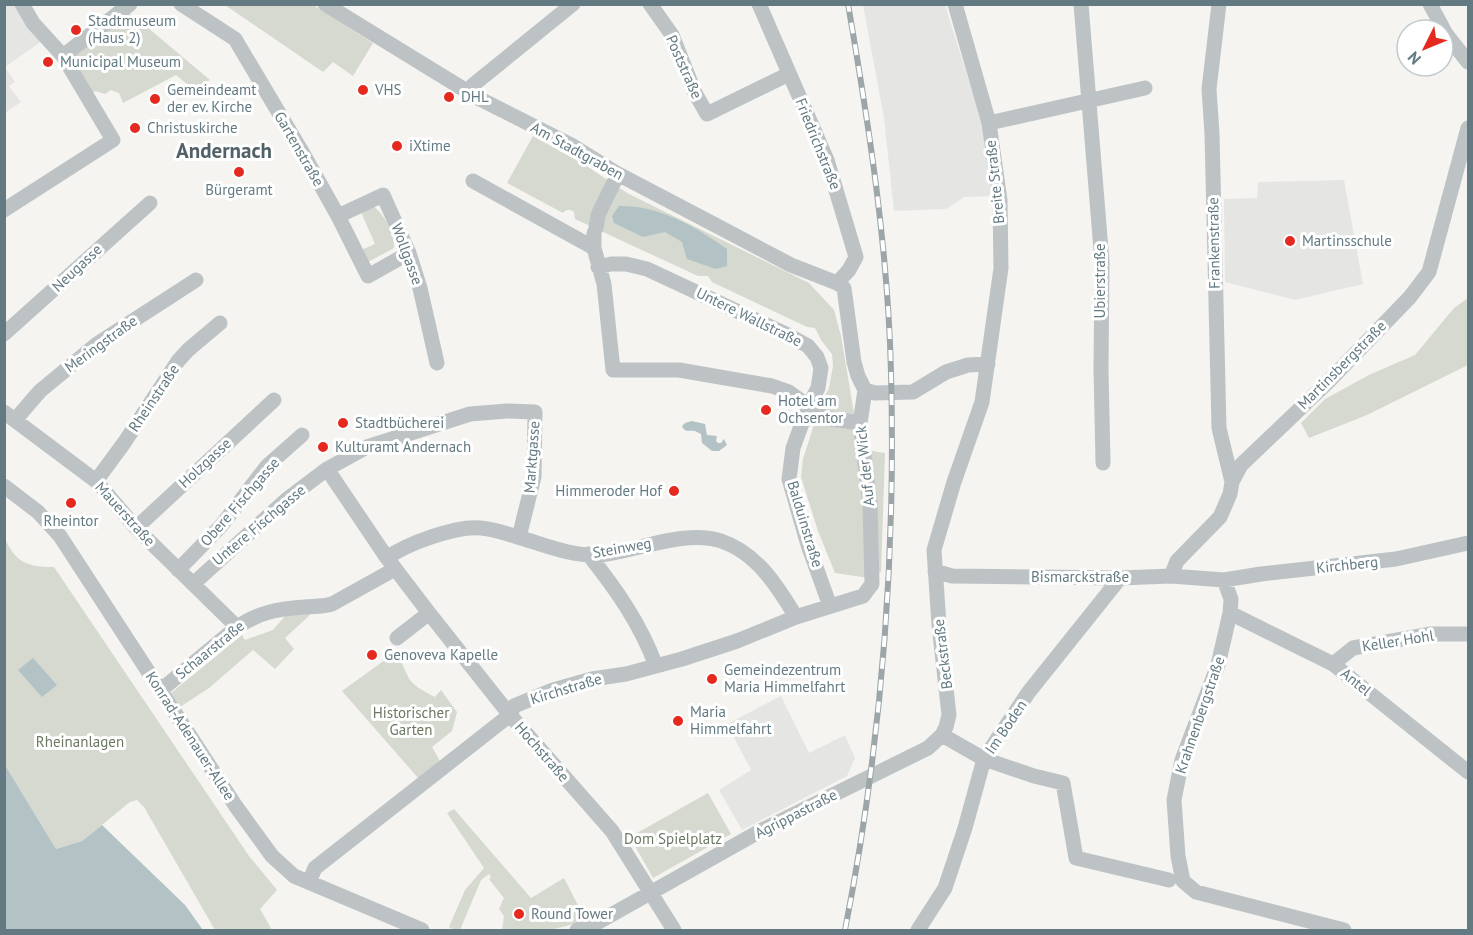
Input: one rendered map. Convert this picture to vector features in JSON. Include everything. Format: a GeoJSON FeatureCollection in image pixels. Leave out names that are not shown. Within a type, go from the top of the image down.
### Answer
{"type":"FeatureCollection","features":[{"type":"Feature","properties":{"kind":"street"},"geometry":{"type":"LineString","coordinates":[[4,210],[113,140],[63,56],[33,23],[22,4]]}},
{"type":"Feature","properties":{"kind":"street"},"geometry":{"type":"LineString","coordinates":[[63,56],[130,4]]}},
{"type":"Feature","properties":{"kind":"street","name":"Gartenstraße"},"geometry":{"type":"LineString","coordinates":[[181,4],[235,39],[301,150],[368,276],[409,253]]}},
{"type":"Feature","properties":{"kind":"street","name":"Am Stadtgraben"},"geometry":{"type":"LineString","coordinates":[[325,4],[469,92],[573,146],[618,174],[790,265],[837,283]]}},
{"type":"Feature","properties":{"kind":"street"},"geometry":{"type":"LineString","coordinates":[[469,92],[473,85],[573,4]]}},
{"type":"Feature","properties":{"kind":"street","name":"Poststraße"},"geometry":{"type":"LineString","coordinates":[[650,4],[672,35],[695,93],[707,114],[789,74]]}},
{"type":"Feature","properties":{"kind":"street","name":"Friedrichstraße"},"geometry":{"type":"LineString","coordinates":[[759,4],[827,160],[856,257],[849,270],[837,283]]}},
{"type":"Feature","properties":{"kind":"street","name":"Breite Straße"},"geometry":{"type":"LineString","coordinates":[[935,571],[934,550],[954,482],[982,402],[1001,268],[1000,200],[989,123],[955,4]]}},
{"type":"Feature","properties":{"kind":"street","name":"Ubierstraße"},"geometry":{"type":"LineString","coordinates":[[1081,4],[1102,262],[1103,463]]}},
{"type":"Feature","properties":{"kind":"street","name":"Frankenstraße"},"geometry":{"type":"LineString","coordinates":[[1220,4],[1209,89],[1219,428],[1232,482]]}},
{"type":"Feature","properties":{"kind":"street"},"geometry":{"type":"LineString","coordinates":[[1430,4],[1446,34],[1468,62]]}},
{"type":"Feature","properties":{"kind":"street"},"geometry":{"type":"LineString","coordinates":[[989,123],[1144,88]]}},
{"type":"Feature","properties":{"kind":"street","name":"Martinsbergstraße"},"geometry":{"type":"LineString","coordinates":[[1171,576],[1177,561],[1220,517],[1230,494],[1232,482],[1241,465],[1329,381],[1410,297],[1429,272],[1468,128]]}},
{"type":"Feature","properties":{"kind":"street"},"geometry":{"type":"LineString","coordinates":[[587,236],[618,174]]}},
{"type":"Feature","properties":{"kind":"street"},"geometry":{"type":"LineString","coordinates":[[473,181],[587,236],[604,284],[613,370],[679,370],[772,386],[789,392],[825,418],[860,423]]}},
{"type":"Feature","properties":{"kind":"street","name":"Wollgasse"},"geometry":{"type":"LineString","coordinates":[[338,216],[383,195],[409,253],[420,288],[437,363]]}},
{"type":"Feature","properties":{"kind":"street","name":"Neugasse"},"geometry":{"type":"LineString","coordinates":[[4,334],[150,203]]}},
{"type":"Feature","properties":{"kind":"street","name":"Untere Wallstraße"},"geometry":{"type":"LineString","coordinates":[[610,252],[626,264]]}},
{"type":"Feature","properties":{"kind":"street","name":"Untere Wallstraße"},"geometry":{"type":"LineString","coordinates":[[598,267],[626,264],[655,272],[808,346],[817,357],[821,368],[818,388],[808,407]]}},
{"type":"Feature","properties":{"kind":"street","name":"Meringstraße"},"geometry":{"type":"LineString","coordinates":[[10,416],[97,344],[196,280]]}},
{"type":"Feature","properties":{"kind":"street"},"geometry":{"type":"LineString","coordinates":[[837,283],[844,288],[854,362],[858,376],[866,390],[875,393],[913,392],[946,372],[968,365],[988,364]]}},
{"type":"Feature","properties":{"kind":"street","name":"Rheinstraße"},"geometry":{"type":"LineString","coordinates":[[96,481],[178,361],[220,323]]}},
{"type":"Feature","properties":{"kind":"street","name":"Auf der Wick"},"geometry":{"type":"LineString","coordinates":[[866,390],[860,423],[870,503],[872,584]]}},
{"type":"Feature","properties":{"kind":"street","name":"Holzgasse"},"geometry":{"type":"LineString","coordinates":[[136,528],[274,400]]}},
{"type":"Feature","properties":{"kind":"street","name":"Balduinstraße"},"geometry":{"type":"LineString","coordinates":[[808,407],[793,448],[789,479],[808,545],[830,606]]}},
{"type":"Feature","properties":{"kind":"street","name":"Untere Fischgasse"},"geometry":{"type":"LineString","coordinates":[[193,584],[286,500],[327,469],[367,447],[470,414],[507,411],[535,412]]}},
{"type":"Feature","properties":{"kind":"street","name":"Marktgasse"},"geometry":{"type":"LineString","coordinates":[[519,537],[534,477],[535,412]]}},
{"type":"Feature","properties":{"kind":"street","name":"Mauerstraße"},"geometry":{"type":"LineString","coordinates":[[10,416],[96,481],[136,528],[237,627]]}},
{"type":"Feature","properties":{"kind":"street","name":"Obere Fischgasse"},"geometry":{"type":"LineString","coordinates":[[178,570],[221,526],[267,466],[302,435]]}},
{"type":"Feature","properties":{"kind":"street","name":"Hochstraße"},"geometry":{"type":"LineString","coordinates":[[327,469],[391,563],[429,613],[510,715],[620,842],[674,930]]}},
{"type":"Feature","properties":{"kind":"street","name":"Konrad-Adenauer-Allee"},"geometry":{"type":"LineString","coordinates":[[4,486],[38,512],[60,536],[235,805],[272,856],[294,876],[422,930]]}},
{"type":"Feature","properties":{"kind":"street","name":"Steinweg"},"geometry":{"type":"LineString","coordinates":[[391,563],[409,544],[442,533],[479,527],[550,548],[600,555],[659,542],[702,538],[721,541],[739,550],[763,569],[778,587],[796,617]]}},
{"type":"Feature","properties":{"kind":"street","name":"Kirchberg"},"geometry":{"type":"LineString","coordinates":[[1224,580],[1396,559],[1468,543]]}},
{"type":"Feature","properties":{"kind":"street"},"geometry":{"type":"LineString","coordinates":[[588,554],[619,592],[647,641],[656,666]]}},
{"type":"Feature","properties":{"kind":"street","name":"Schaarstraße"},"geometry":{"type":"LineString","coordinates":[[161,690],[237,627],[270,610],[307,606],[321,608],[332,604],[391,563]]}},
{"type":"Feature","properties":{"kind":"street","name":"Bismarckstraße"},"geometry":{"type":"LineString","coordinates":[[935,571],[952,576],[1120,578],[1171,576],[1224,580]]}},
{"type":"Feature","properties":{"kind":"street","name":"Beckstraße"},"geometry":{"type":"LineString","coordinates":[[935,571],[949,703],[946,727],[942,735]]}},
{"type":"Feature","properties":{"kind":"street","name":"Im Boden"},"geometry":{"type":"LineString","coordinates":[[918,930],[945,888],[984,759],[1028,693],[1120,578]]}},
{"type":"Feature","properties":{"kind":"street","name":"Krahnenbergstraße"},"geometry":{"type":"LineString","coordinates":[[1224,580],[1231,599],[1230,613],[1218,665],[1182,760],[1174,800],[1178,856],[1183,881],[1196,892],[1344,930]]}},
{"type":"Feature","properties":{"kind":"street","name":"Kirchstraße"},"geometry":{"type":"LineString","coordinates":[[309,882],[315,868],[510,715],[514,706],[553,690],[592,679],[626,674],[737,641],[796,617],[863,596],[872,584]]}},
{"type":"Feature","properties":{"kind":"street"},"geometry":{"type":"LineString","coordinates":[[397,638],[429,613]]}},
{"type":"Feature","properties":{"kind":"street","name":"Antel"},"geometry":{"type":"LineString","coordinates":[[1230,613],[1333,664],[1468,772]]}},
{"type":"Feature","properties":{"kind":"street","name":"Keller Hohl"},"geometry":{"type":"LineString","coordinates":[[1333,664],[1353,648],[1431,634],[1468,634]]}},
{"type":"Feature","properties":{"kind":"street"},"geometry":{"type":"LineString","coordinates":[[942,735],[984,759],[1063,783],[1076,858],[1169,880]]}},
{"type":"Feature","properties":{"kind":"street","name":"Agrippastraße"},"geometry":{"type":"LineString","coordinates":[[577,930],[595,924],[762,830],[928,748],[942,735]]}},
{"type":"Feature","properties":{"kind":"shaded area"},"geometry":{"type":"Polygon","coordinates":[[[5,5],[17,5],[42,41],[5,67],[5,5]]]}},
{"type":"Feature","properties":{"kind":"shaded area"},"geometry":{"type":"Polygon","coordinates":[[[863,5],[945,5],[985,132],[990,158],[990,196],[964,197],[946,209],[894,211],[884,118],[863,5]]]}},
{"type":"Feature","properties":{"kind":"shaded area"},"geometry":{"type":"Polygon","coordinates":[[[5,67],[15,82],[9,86],[21,102],[5,113],[5,67]]]}},
{"type":"Feature","properties":{"kind":"shaded area","name":"Martinsschule"},"geometry":{"type":"Polygon","coordinates":[[[1344,180],[1363,284],[1295,300],[1225,282],[1224,199],[1257,198],[1258,182],[1344,180]]]}},
{"type":"Feature","properties":{"kind":"shaded area"},"geometry":{"type":"Polygon","coordinates":[[[619,206],[662,213],[702,232],[727,249],[727,266],[716,269],[687,259],[682,242],[665,232],[643,237],[614,223],[612,216],[619,206]]]}},
{"type":"Feature","properties":{"kind":"shaded area"},"geometry":{"type":"Polygon","coordinates":[[[692,421],[705,424],[707,435],[717,436],[718,443],[724,439],[727,445],[719,451],[712,451],[702,443],[701,434],[683,428],[685,423],[692,421]]]}},
{"type":"Feature","properties":{"kind":"shaded area"},"geometry":{"type":"Polygon","coordinates":[[[33,658],[57,685],[42,697],[18,670],[33,658]]]}},
{"type":"Feature","properties":{"kind":"shaded area","name":"Maria Himmelfahrt"},"geometry":{"type":"Polygon","coordinates":[[[781,696],[809,753],[845,735],[855,758],[847,776],[742,830],[719,790],[751,770],[727,724],[781,696]]]}},
{"type":"Feature","properties":{"kind":"shaded area"},"geometry":{"type":"Polygon","coordinates":[[[5,765],[56,849],[82,841],[102,825],[185,905],[203,930],[5,930],[5,765]]]}},
{"type":"Feature","properties":{"kind":"green space"},"geometry":{"type":"Polygon","coordinates":[[[225,5],[313,5],[373,43],[353,76],[333,62],[323,72],[225,5]]]}},
{"type":"Feature","properties":{"kind":"green space"},"geometry":{"type":"Polygon","coordinates":[[[129,13],[210,80],[193,89],[176,75],[123,103],[119,93],[111,90],[105,94],[95,91],[90,95],[69,59],[129,13]]]}},
{"type":"Feature","properties":{"kind":"green space"},"geometry":{"type":"Polygon","coordinates":[[[533,136],[585,165],[627,193],[809,283],[834,310],[841,336],[860,449],[885,453],[881,572],[869,578],[835,573],[818,531],[801,477],[803,459],[820,406],[829,388],[833,366],[832,354],[815,328],[807,327],[712,282],[708,276],[698,276],[575,219],[573,211],[567,210],[563,213],[507,183],[533,136]]]}},
{"type":"Feature","properties":{"kind":"green space"},"geometry":{"type":"Polygon","coordinates":[[[373,206],[388,225],[393,237],[394,248],[368,262],[361,250],[375,244],[361,212],[373,206]]]}},
{"type":"Feature","properties":{"kind":"green space"},"geometry":{"type":"Polygon","coordinates":[[[1468,298],[1468,365],[1367,415],[1309,438],[1301,423],[1325,399],[1369,375],[1415,355],[1454,308],[1468,298]]]}},
{"type":"Feature","properties":{"kind":"green space","name":"Rheinanlagen"},"geometry":{"type":"Polygon","coordinates":[[[4,537],[13,553],[23,562],[36,566],[54,567],[249,856],[277,890],[260,909],[272,930],[215,930],[144,807],[137,800],[130,802],[82,841],[56,849],[5,765],[4,537]]]}},
{"type":"Feature","properties":{"kind":"green space"},"geometry":{"type":"Polygon","coordinates":[[[292,608],[312,613],[285,638],[294,649],[275,669],[253,650],[209,688],[180,707],[171,693],[242,635],[245,640],[273,630],[292,608]]]}},
{"type":"Feature","properties":{"kind":"green space","name":"Historischer Garten"},"geometry":{"type":"Polygon","coordinates":[[[396,652],[413,683],[435,697],[441,690],[457,712],[452,731],[432,747],[440,761],[419,779],[342,691],[396,652]]]}},
{"type":"Feature","properties":{"kind":"green space","name":"Dom Spielplatz"},"geometry":{"type":"Polygon","coordinates":[[[708,793],[731,834],[653,878],[630,837],[708,793]]]}},
{"type":"Feature","properties":{"kind":"green space"},"geometry":{"type":"Polygon","coordinates":[[[454,809],[531,898],[564,878],[586,921],[550,930],[502,930],[504,916],[499,909],[504,898],[489,879],[491,877],[489,874],[481,880],[460,930],[449,927],[465,890],[484,868],[447,813],[454,809]]]}},
{"type":"Feature","properties":{"kind":"railway"},"geometry":{"type":"LineString","coordinates":[[845,930],[858,861],[877,722],[888,582],[892,442],[889,326],[882,233],[848,4]]}},
{"type":"Feature","properties":{"kind":"place","name":"Stadtmuseum (Haus 2)"},"geometry":{"type":"Point","coordinates":[76,30]}},
{"type":"Feature","properties":{"kind":"place","name":"Municipal Museum"},"geometry":{"type":"Point","coordinates":[48,62]}},
{"type":"Feature","properties":{"kind":"place","name":"VHS"},"geometry":{"type":"Point","coordinates":[363,90]}},
{"type":"Feature","properties":{"kind":"place","name":"DHL"},"geometry":{"type":"Point","coordinates":[449,97]}},
{"type":"Feature","properties":{"kind":"place","name":"Gemeindeamt der ev. Kirche"},"geometry":{"type":"Point","coordinates":[155,99]}},
{"type":"Feature","properties":{"kind":"place","name":"Christuskirche"},"geometry":{"type":"Point","coordinates":[135,128]}},
{"type":"Feature","properties":{"kind":"place","name":"iXtime"},"geometry":{"type":"Point","coordinates":[397,146]}},
{"type":"Feature","properties":{"kind":"place","name":"Bürgeramt"},"geometry":{"type":"Point","coordinates":[239,172]}},
{"type":"Feature","properties":{"kind":"place","name":"Martinsschule"},"geometry":{"type":"Point","coordinates":[1290,241]}},
{"type":"Feature","properties":{"kind":"place","name":"Hotel am Ochsentor"},"geometry":{"type":"Point","coordinates":[766,410]}},
{"type":"Feature","properties":{"kind":"place","name":"Stadtbücherei"},"geometry":{"type":"Point","coordinates":[343,423]}},
{"type":"Feature","properties":{"kind":"place","name":"Kulturamt Andernach"},"geometry":{"type":"Point","coordinates":[323,447]}},
{"type":"Feature","properties":{"kind":"place","name":"Himmeroder Hof"},"geometry":{"type":"Point","coordinates":[674,491]}},
{"type":"Feature","properties":{"kind":"place","name":"Rheintor"},"geometry":{"type":"Point","coordinates":[71,503]}},
{"type":"Feature","properties":{"kind":"place","name":"Genoveva Kapelle"},"geometry":{"type":"Point","coordinates":[372,655]}},
{"type":"Feature","properties":{"kind":"place","name":"Gemeindezentrum Maria Himmelfahrt"},"geometry":{"type":"Point","coordinates":[712,679]}},
{"type":"Feature","properties":{"kind":"place","name":"Maria Himmelfahrt"},"geometry":{"type":"Point","coordinates":[678,721]}},
{"type":"Feature","properties":{"kind":"place","name":"Round Tower"},"geometry":{"type":"Point","coordinates":[519,914]}},
{"type":"Feature","properties":{"kind":"district","name":"Andernach"},"geometry":{"type":"Point","coordinates":[224,151]}}]}
